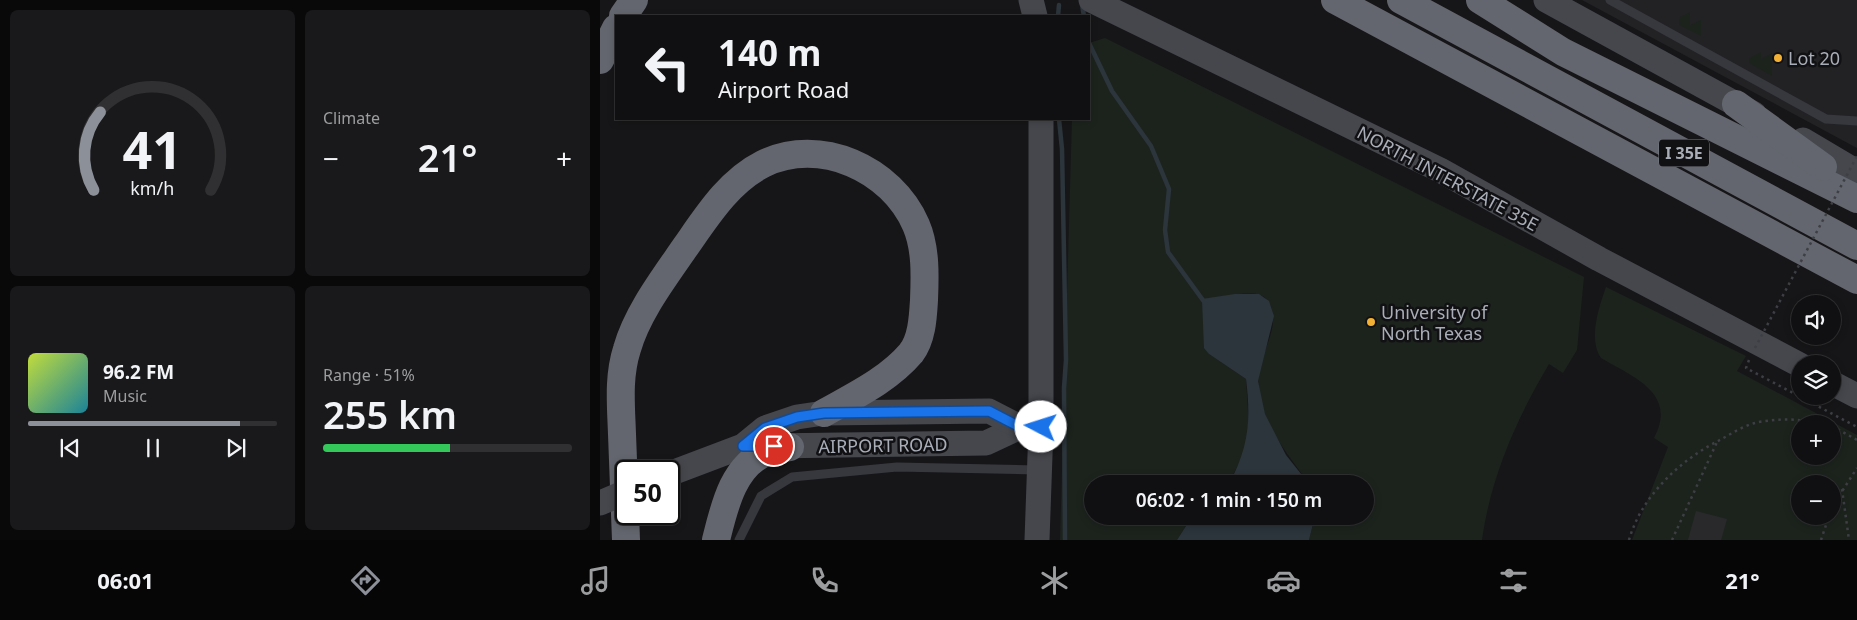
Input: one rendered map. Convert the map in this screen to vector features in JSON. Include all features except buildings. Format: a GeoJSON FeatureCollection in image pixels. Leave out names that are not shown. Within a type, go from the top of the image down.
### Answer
{"type":"FeatureCollection","features":[{"type":"Feature","properties":{"kind":"highway"},"geometry":{"type":"LineString","coordinates":[[624,15],[634,0]]}},
{"type":"Feature","properties":{"kind":"highway"},"geometry":{"type":"LineString","coordinates":[[1316,0],[1441,57]]}},
{"type":"Feature","properties":{"kind":"highway","name":"I 35E"},"geometry":{"type":"LineString","coordinates":[[1335,0],[1857,280]]}},
{"type":"Feature","properties":{"kind":"highway","name":"I 35E"},"geometry":{"type":"LineString","coordinates":[[1401,0],[1857,246]]}},
{"type":"Feature","properties":{"kind":"highway"},"geometry":{"type":"LineString","coordinates":[[1414,0],[1458,30]]}},
{"type":"Feature","properties":{"kind":"highway"},"geometry":{"type":"LineString","coordinates":[[1480,0],[1564,52],[1857,199]]}},
{"type":"Feature","properties":{"kind":"highway"},"geometry":{"type":"LineString","coordinates":[[600,60],[615,30]]}},
{"type":"Feature","properties":{"kind":"highway"},"geometry":{"type":"LineString","coordinates":[[1736,104],[1857,192]]}},
{"type":"Feature","properties":{"kind":"highway"},"geometry":{"type":"LineString","coordinates":[[626,540],[620,381],[630,341],[664,278],[722,197],[740,178],[764,163],[803,155],[840,157],[876,177],[892,190],[906,206],[917,226],[923,247],[923,317],[919,337],[912,352],[877,383],[824,413]]}},
{"type":"Feature","properties":{"kind":"highway"},"geometry":{"type":"LineString","coordinates":[[716,540],[735,479],[749,462],[766,452],[790,447]]}},
{"type":"Feature","properties":{"kind":"main road"},"geometry":{"type":"LineString","coordinates":[[1031,0],[1035,15]]}},
{"type":"Feature","properties":{"kind":"main road","name":"NORTH INTERSTATE 35E"},"geometry":{"type":"LineString","coordinates":[[1091,0],[1440,170],[1599,259],[1791,360]]}},
{"type":"Feature","properties":{"kind":"main road"},"geometry":{"type":"LineString","coordinates":[[1546,0],[1736,104],[1854,163]]}},
{"type":"Feature","properties":{"kind":"main road"},"geometry":{"type":"LineString","coordinates":[[1090,20],[1116,13]]}},
{"type":"Feature","properties":{"kind":"main road"},"geometry":{"type":"LineString","coordinates":[[1037,540],[1040,470],[1031,427],[1041,120]]}},
{"type":"Feature","properties":{"kind":"main road"},"geometry":{"type":"LineString","coordinates":[[1841,388],[1857,396]]}},
{"type":"Feature","properties":{"kind":"main road","name":"AIRPORT ROAD"},"geometry":{"type":"LineString","coordinates":[[680,470],[743,446],[765,428],[797,417],[824,413],[989,411],[1031,427]]}},
{"type":"Feature","properties":{"kind":"main road","name":"AIRPORT ROAD"},"geometry":{"type":"LineString","coordinates":[[743,446],[790,447],[986,443],[1031,427]]}},
{"type":"Feature","properties":{"kind":"main road"},"geometry":{"type":"LineString","coordinates":[[600,502],[615,496]]}},
{"type":"Feature","properties":{"kind":"lane"},"geometry":{"type":"LineString","coordinates":[[1610,0],[1826,119],[1857,121]]}},
{"type":"Feature","properties":{"kind":"lane"},"geometry":{"type":"LineString","coordinates":[[739,540],[762,496],[792,477],[897,467],[1040,470]]}},
{"type":"Feature","properties":{"kind":"path"},"geometry":{"type":"LineString","coordinates":[[1854,163],[1746,368],[1857,428]]}},
{"type":"Feature","properties":{"kind":"path"},"geometry":{"type":"LineString","coordinates":[[1629,540],[1633,526],[1651,496],[1678,466],[1706,445],[1758,422],[1791,420]]}},
{"type":"Feature","properties":{"kind":"path"},"geometry":{"type":"LineString","coordinates":[[1841,431],[1857,440]]}},
{"type":"Feature","properties":{"kind":"path"},"geometry":{"type":"LineString","coordinates":[[1672,540],[1718,440]]}},
{"type":"Feature","properties":{"kind":"path"},"geometry":{"type":"LineString","coordinates":[[1849,540],[1842,489],[1857,468]]}},
{"type":"Feature","properties":{"kind":"path"},"geometry":{"type":"LineString","coordinates":[[1820,540],[1825,525]]}},
{"type":"Feature","properties":{"kind":"shaded area","name":"Lot 20"},"geometry":{"type":"Polygon","coordinates":[[[1582,0],[1857,0],[1857,148],[1855,147],[1582,0]]]}},
{"type":"Feature","properties":{"kind":"shaded area"},"geometry":{"type":"Polygon","coordinates":[[[1690,12],[1690,25],[1701,20],[1701,36],[1679,25],[1679,18],[1690,12]]]}},
{"type":"Feature","properties":{"kind":"shaded area","name":"University of North Texas"},"geometry":{"type":"Polygon","coordinates":[[[1105,38],[1584,277],[1577,350],[1563,373],[1549,364],[1526,406],[1498,471],[1486,516],[1482,540],[1309,540],[1313,525],[1374,525],[1374,475],[1302,475],[1283,448],[1263,410],[1258,381],[1261,362],[1271,332],[1273,312],[1263,296],[1249,293],[1235,294],[1209,354],[1246,379],[1249,427],[1245,451],[1233,475],[1084,475],[1084,525],[1187,525],[1177,540],[1060,540],[1072,120],[1090,120],[1090,43],[1105,38]]]}},
{"type":"Feature","properties":{"kind":"shaded area"},"geometry":{"type":"Polygon","coordinates":[[[1761,52],[1761,59],[1772,53],[1772,76],[1749,63],[1749,58],[1761,52]]]}},
{"type":"Feature","properties":{"kind":"shaded area"},"geometry":{"type":"Polygon","coordinates":[[[1606,287],[1746,356],[1737,371],[1791,400],[1791,405],[1801,405],[1820,415],[1791,415],[1791,465],[1841,465],[1841,426],[1857,435],[1857,540],[1632,540],[1668,447],[1654,438],[1660,422],[1660,409],[1656,398],[1638,380],[1601,358],[1595,342],[1598,313],[1606,287]]]}},
{"type":"Feature","properties":{"kind":"shaded area"},"geometry":{"type":"Polygon","coordinates":[[[1235,294],[1259,294],[1269,301],[1274,316],[1258,381],[1265,414],[1286,455],[1302,475],[1234,475],[1241,458],[1247,433],[1246,379],[1209,354],[1204,348],[1202,299],[1235,294]]]}},
{"type":"Feature","properties":{"kind":"shaded area"},"geometry":{"type":"Polygon","coordinates":[[[1313,525],[1309,540],[1177,540],[1186,526],[1313,525]]]}},
{"type":"Feature","properties":{"kind":"waterway"},"geometry":{"type":"LineString","coordinates":[[1058,15],[1059,5]]}},
{"type":"Feature","properties":{"kind":"waterway"},"geometry":{"type":"LineString","coordinates":[[1082,5],[1084,15]]}},
{"type":"Feature","properties":{"kind":"waterway"},"geometry":{"type":"LineString","coordinates":[[1090,45],[1112,91],[1151,146],[1169,189],[1165,230],[1168,252],[1205,303]]}},
{"type":"Feature","properties":{"kind":"waterway"},"geometry":{"type":"LineString","coordinates":[[1059,120],[1062,149],[1066,360],[1064,388],[1065,540]]}},
{"type":"Feature","properties":{"kind":"place","name":"Lot 20"},"geometry":{"type":"Point","coordinates":[1778,58]}},
{"type":"Feature","properties":{"kind":"place","name":"University of North Texas"},"geometry":{"type":"Point","coordinates":[1371,322]}},
{"type":"Feature","properties":{"kind":"route"},"geometry":{"type":"LineString","coordinates":[[774,446],[743,446],[765,428],[797,417],[824,413],[989,411],[1020,427],[1041,427]]}}]}
